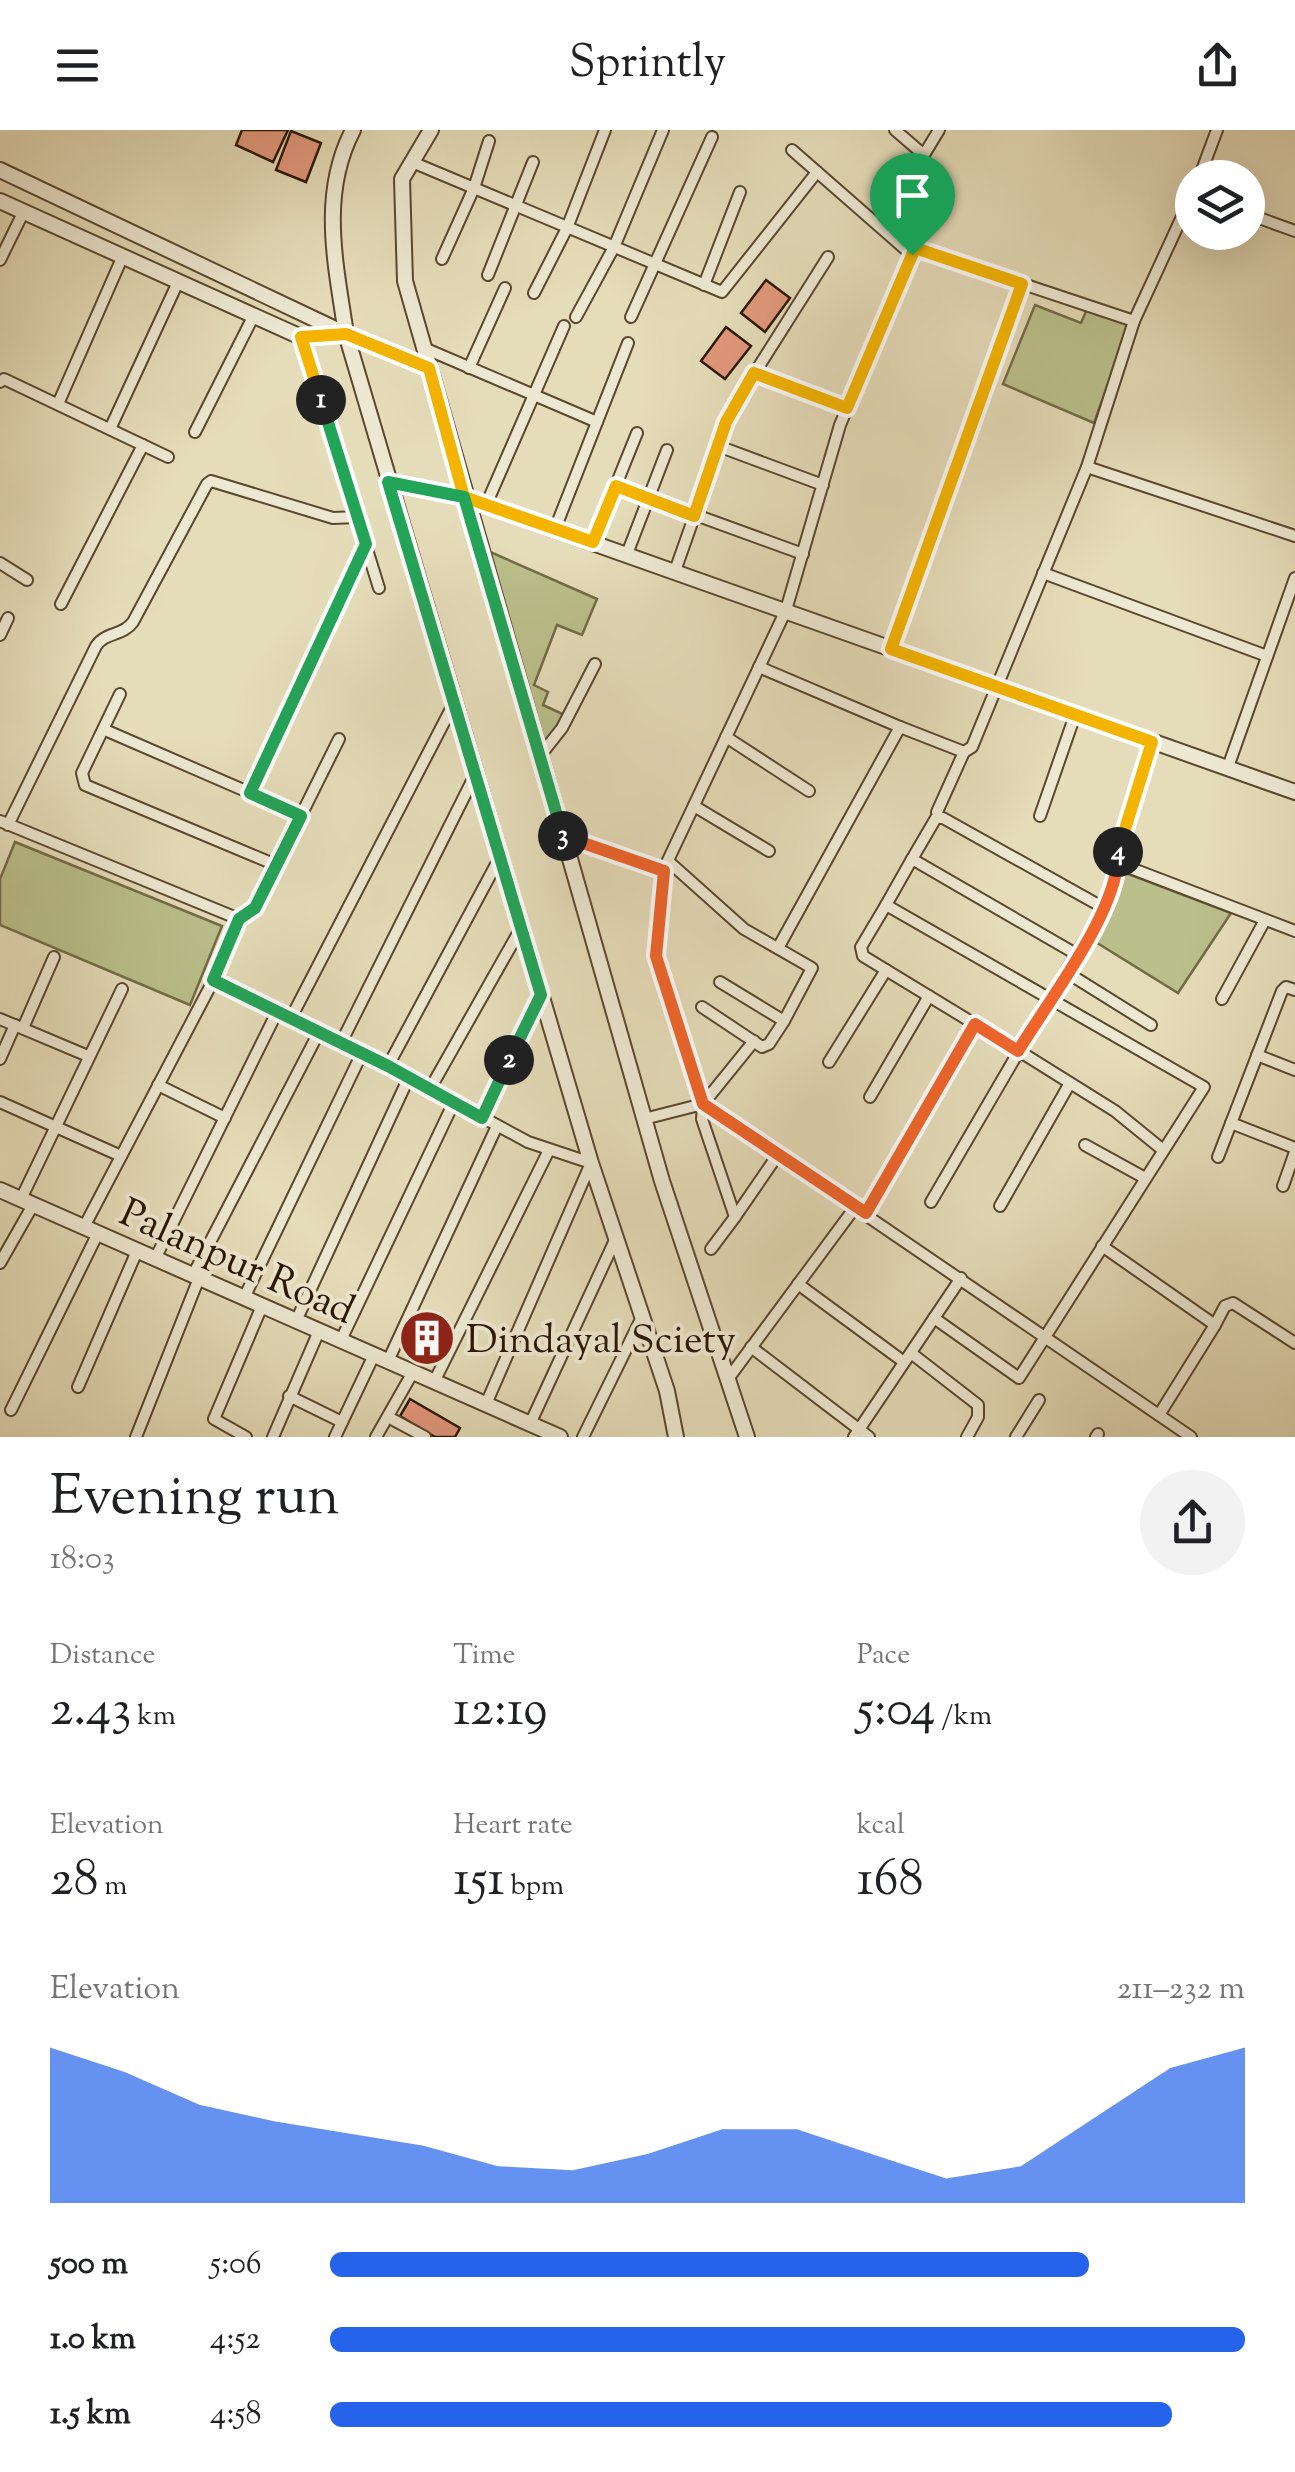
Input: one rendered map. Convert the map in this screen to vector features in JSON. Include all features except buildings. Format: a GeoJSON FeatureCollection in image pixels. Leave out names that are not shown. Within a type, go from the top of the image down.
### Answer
{"type":"FeatureCollection","features":[{"type":"Feature","properties":{"kind":"street"},"geometry":{"type":"LineString","coordinates":[[431,130],[402,179],[405,281],[644,1119],[747,1437]]}},
{"type":"Feature","properties":{"kind":"street"},"geometry":{"type":"LineString","coordinates":[[534,294],[567,228],[606,130]]}},
{"type":"Feature","properties":{"kind":"street"},"geometry":{"type":"LineString","coordinates":[[576,317],[614,247],[662,130]]}},
{"type":"Feature","properties":{"kind":"street"},"geometry":{"type":"LineString","coordinates":[[895,130],[924,154]]}},
{"type":"Feature","properties":{"kind":"street"},"geometry":{"type":"LineString","coordinates":[[734,1216],[656,956],[666,866],[786,610],[847,408],[913,252],[924,154],[939,130]]}},
{"type":"Feature","properties":{"kind":"street"},"geometry":{"type":"LineString","coordinates":[[1206,160],[1217,130]]}},
{"type":"Feature","properties":{"kind":"street"},"geometry":{"type":"LineString","coordinates":[[350,131],[335,182],[331,228],[346,334],[676,1437]]}},
{"type":"Feature","properties":{"kind":"street"},"geometry":{"type":"LineString","coordinates":[[631,317],[712,137]]}},
{"type":"Feature","properties":{"kind":"street"},"geometry":{"type":"LineString","coordinates":[[442,259],[474,188],[489,141]]}},
{"type":"Feature","properties":{"kind":"street"},"geometry":{"type":"LineString","coordinates":[[792,150],[913,252],[1134,321]]}},
{"type":"Feature","properties":{"kind":"street"},"geometry":{"type":"LineString","coordinates":[[412,162],[655,265],[725,290],[817,172]]}},
{"type":"Feature","properties":{"kind":"street"},"geometry":{"type":"LineString","coordinates":[[488,275],[534,162]]}},
{"type":"Feature","properties":{"kind":"street"},"geometry":{"type":"LineString","coordinates":[[0,170],[346,334],[429,368]]}},
{"type":"Feature","properties":{"kind":"street"},"geometry":{"type":"LineString","coordinates":[[704,285],[740,192]]}},
{"type":"Feature","properties":{"kind":"street"},"geometry":{"type":"LineString","coordinates":[[0,200],[301,337],[346,334]]}},
{"type":"Feature","properties":{"kind":"street"},"geometry":{"type":"LineString","coordinates":[[0,260],[24,212]]}},
{"type":"Feature","properties":{"kind":"street"},"geometry":{"type":"LineString","coordinates":[[1265,221],[1295,232]]}},
{"type":"Feature","properties":{"kind":"street"},"geometry":{"type":"LineString","coordinates":[[937,812],[964,752],[972,747],[1087,467],[1134,321],[1175,232]]}},
{"type":"Feature","properties":{"kind":"street"},"geometry":{"type":"LineString","coordinates":[[676,571],[732,408],[828,257]]}},
{"type":"Feature","properties":{"kind":"street"},"geometry":{"type":"LineString","coordinates":[[58,404],[122,258]]}},
{"type":"Feature","properties":{"kind":"street"},"geometry":{"type":"LineString","coordinates":[[110,430],[178,282]]}},
{"type":"Feature","properties":{"kind":"street"},"geometry":{"type":"LineString","coordinates":[[891,649],[1022,284]]}},
{"type":"Feature","properties":{"kind":"street"},"geometry":{"type":"LineString","coordinates":[[469,368],[505,288]]}},
{"type":"Feature","properties":{"kind":"street"},"geometry":{"type":"LineString","coordinates":[[195,432],[254,315]]}},
{"type":"Feature","properties":{"kind":"street"},"geometry":{"type":"LineString","coordinates":[[486,505],[564,326]]}},
{"type":"Feature","properties":{"kind":"street"},"geometry":{"type":"LineString","coordinates":[[301,337],[379,588]]}},
{"type":"Feature","properties":{"kind":"street"},"geometry":{"type":"LineString","coordinates":[[555,529],[628,343]]}},
{"type":"Feature","properties":{"kind":"street"},"geometry":{"type":"LineString","coordinates":[[423,348],[597,422]]}},
{"type":"Feature","properties":{"kind":"street"},"geometry":{"type":"LineString","coordinates":[[754,373],[847,408]]}},
{"type":"Feature","properties":{"kind":"street"},"geometry":{"type":"LineString","coordinates":[[0,382],[4,379],[168,457]]}},
{"type":"Feature","properties":{"kind":"street"},"geometry":{"type":"LineString","coordinates":[[593,542],[637,433]]}},
{"type":"Feature","properties":{"kind":"street"},"geometry":{"type":"LineString","coordinates":[[61,604],[143,446]]}},
{"type":"Feature","properties":{"kind":"street"},"geometry":{"type":"LineString","coordinates":[[718,446],[822,485]]}},
{"type":"Feature","properties":{"kind":"street"},"geometry":{"type":"LineString","coordinates":[[627,554],[667,450]]}},
{"type":"Feature","properties":{"kind":"street"},"geometry":{"type":"LineString","coordinates":[[1087,467],[1295,536]]}},
{"type":"Feature","properties":{"kind":"street"},"geometry":{"type":"LineString","coordinates":[[239,919],[4,823],[96,646],[102,638],[128,629],[133,622],[207,484],[211,481],[333,518],[358,517]]}},
{"type":"Feature","properties":{"kind":"street"},"geometry":{"type":"LineString","coordinates":[[388,482],[464,497],[1295,792]]}},
{"type":"Feature","properties":{"kind":"street"},"geometry":{"type":"LineString","coordinates":[[616,486],[803,554]]}},
{"type":"Feature","properties":{"kind":"street"},"geometry":{"type":"LineString","coordinates":[[250,793],[366,544]]}},
{"type":"Feature","properties":{"kind":"street"},"geometry":{"type":"LineString","coordinates":[[0,563],[27,580]]}},
{"type":"Feature","properties":{"kind":"street"},"geometry":{"type":"LineString","coordinates":[[1043,573],[1268,656]]}},
{"type":"Feature","properties":{"kind":"street"},"geometry":{"type":"LineString","coordinates":[[1228,768],[1295,578]]}},
{"type":"Feature","properties":{"kind":"street"},"geometry":{"type":"LineString","coordinates":[[0,636],[8,618]]}},
{"type":"Feature","properties":{"kind":"street"},"geometry":{"type":"LineString","coordinates":[[539,757],[562,728],[595,664]]}},
{"type":"Feature","properties":{"kind":"street"},"geometry":{"type":"LineString","coordinates":[[760,667],[964,752]]}},
{"type":"Feature","properties":{"kind":"street"},"geometry":{"type":"LineString","coordinates":[[120,694],[82,773],[84,785],[276,865]]}},
{"type":"Feature","properties":{"kind":"street"},"geometry":{"type":"LineString","coordinates":[[291,1018],[454,703]]}},
{"type":"Feature","properties":{"kind":"street"},"geometry":{"type":"LineString","coordinates":[[1040,816],[1075,715]]}},
{"type":"Feature","properties":{"kind":"street"},"geometry":{"type":"LineString","coordinates":[[778,948],[900,728]]}},
{"type":"Feature","properties":{"kind":"street"},"geometry":{"type":"LineString","coordinates":[[104,730],[301,816]]}},
{"type":"Feature","properties":{"kind":"street"},"geometry":{"type":"LineString","coordinates":[[726,737],[809,791]]}},
{"type":"Feature","properties":{"kind":"street"},"geometry":{"type":"LineString","coordinates":[[11,1410],[121,1156],[213,980],[239,919],[255,908],[339,739]]}},
{"type":"Feature","properties":{"kind":"street"},"geometry":{"type":"LineString","coordinates":[[932,1202],[1104,908],[1120,864],[1118,850],[1152,742]]}},
{"type":"Feature","properties":{"kind":"street"},"geometry":{"type":"LineString","coordinates":[[341,1042],[475,775]]}},
{"type":"Feature","properties":{"kind":"street"},"geometry":{"type":"LineString","coordinates":[[694,806],[769,851]]}},
{"type":"Feature","properties":{"kind":"street"},"geometry":{"type":"LineString","coordinates":[[1104,908],[944,818],[936,818],[861,953],[1115,1111],[1163,1150]]}},
{"type":"Feature","properties":{"kind":"street"},"geometry":{"type":"LineString","coordinates":[[562,835],[666,866],[744,929],[812,968],[766,1047],[702,1007]]}},
{"type":"Feature","properties":{"kind":"street"},"geometry":{"type":"LineString","coordinates":[[388,1066],[500,857]]}},
{"type":"Feature","properties":{"kind":"street"},"geometry":{"type":"LineString","coordinates":[[912,859],[1076,954]]}},
{"type":"Feature","properties":{"kind":"street"},"geometry":{"type":"LineString","coordinates":[[1120,864],[1295,931]]}},
{"type":"Feature","properties":{"kind":"street"},"geometry":{"type":"LineString","coordinates":[[886,905],[1204,1086],[1019,1378],[934,1318]]}},
{"type":"Feature","properties":{"kind":"street"},"geometry":{"type":"LineString","coordinates":[[1222,998],[1265,920]]}},
{"type":"Feature","properties":{"kind":"street"},"geometry":{"type":"LineString","coordinates":[[430,1089],[521,928]]}},
{"type":"Feature","properties":{"kind":"street"},"geometry":{"type":"LineString","coordinates":[[0,1059],[54,957]]}},
{"type":"Feature","properties":{"kind":"street"},"geometry":{"type":"LineString","coordinates":[[828,1062],[886,970]]}},
{"type":"Feature","properties":{"kind":"street"},"geometry":{"type":"LineString","coordinates":[[1066,972],[1150,1025]]}},
{"type":"Feature","properties":{"kind":"street"},"geometry":{"type":"LineString","coordinates":[[213,980],[388,1066],[497,1126],[548,1150],[591,1163]]}},
{"type":"Feature","properties":{"kind":"street"},"geometry":{"type":"LineString","coordinates":[[720,982],[784,1021]]}},
{"type":"Feature","properties":{"kind":"street"},"geometry":{"type":"LineString","coordinates":[[1218,1157],[1282,991],[1286,987],[1295,990]]}},
{"type":"Feature","properties":{"kind":"street"},"geometry":{"type":"LineString","coordinates":[[0,1263],[55,1126],[122,989]]}},
{"type":"Feature","properties":{"kind":"street"},"geometry":{"type":"LineString","coordinates":[[482,1118],[541,995]]}},
{"type":"Feature","properties":{"kind":"street"},"geometry":{"type":"LineString","coordinates":[[870,1097],[930,996]]}},
{"type":"Feature","properties":{"kind":"street"},"geometry":{"type":"LineString","coordinates":[[155,1258],[277,1012]]}},
{"type":"Feature","properties":{"kind":"street"},"geometry":{"type":"LineString","coordinates":[[0,1018],[88,1056]]}},
{"type":"Feature","properties":{"kind":"street"},"geometry":{"type":"LineString","coordinates":[[728,1379],[860,1209],[975,1024]]}},
{"type":"Feature","properties":{"kind":"street"},"geometry":{"type":"LineString","coordinates":[[136,1437],[196,1277],[319,1032]]}},
{"type":"Feature","properties":{"kind":"street"},"geometry":{"type":"LineString","coordinates":[[644,1119],[703,1104],[754,1042]]}},
{"type":"Feature","properties":{"kind":"street"},"geometry":{"type":"LineString","coordinates":[[244,1298],[362,1053]]}},
{"type":"Feature","properties":{"kind":"street"},"geometry":{"type":"LineString","coordinates":[[1258,1054],[1295,1070]]}},
{"type":"Feature","properties":{"kind":"street"},"geometry":{"type":"LineString","coordinates":[[296,1320],[409,1077]]}},
{"type":"Feature","properties":{"kind":"street"},"geometry":{"type":"LineString","coordinates":[[1000,1206],[1070,1083]]}},
{"type":"Feature","properties":{"kind":"street"},"geometry":{"type":"LineString","coordinates":[[158,1086],[225,1118]]}},
{"type":"Feature","properties":{"kind":"street"},"geometry":{"type":"LineString","coordinates":[[0,1102],[121,1156]]}},
{"type":"Feature","properties":{"kind":"street"},"geometry":{"type":"LineString","coordinates":[[341,1340],[454,1102]]}},
{"type":"Feature","properties":{"kind":"street"},"geometry":{"type":"LineString","coordinates":[[703,1104],[1191,1437]]}},
{"type":"Feature","properties":{"kind":"street"},"geometry":{"type":"LineString","coordinates":[[1231,1123],[1295,1150],[1283,1186]]}},
{"type":"Feature","properties":{"kind":"street"},"geometry":{"type":"LineString","coordinates":[[335,1437],[380,1358],[497,1126]]}},
{"type":"Feature","properties":{"kind":"street"},"geometry":{"type":"LineString","coordinates":[[1085,1145],[1145,1178]]}},
{"type":"Feature","properties":{"kind":"street"},"geometry":{"type":"LineString","coordinates":[[434,1382],[548,1150]]}},
{"type":"Feature","properties":{"kind":"street"},"geometry":{"type":"LineString","coordinates":[[712,1249],[779,1153]]}},
{"type":"Feature","properties":{"kind":"street"},"geometry":{"type":"LineString","coordinates":[[486,1404],[591,1163]]}},
{"type":"Feature","properties":{"kind":"street","name":"Palanpur Road"},"geometry":{"type":"LineString","coordinates":[[0,1190],[560,1437]]}},
{"type":"Feature","properties":{"kind":"street"},"geometry":{"type":"LineString","coordinates":[[530,1424],[616,1238]]}},
{"type":"Feature","properties":{"kind":"street"},"geometry":{"type":"LineString","coordinates":[[1102,1246],[1215,1325]]}},
{"type":"Feature","properties":{"kind":"street"},"geometry":{"type":"LineString","coordinates":[[78,1387],[138,1250]]}},
{"type":"Feature","properties":{"kind":"street"},"geometry":{"type":"LineString","coordinates":[[751,1348],[860,1435],[961,1278]]}},
{"type":"Feature","properties":{"kind":"street"},"geometry":{"type":"LineString","coordinates":[[798,1284],[978,1405],[978,1417],[967,1437]]}},
{"type":"Feature","properties":{"kind":"street"},"geometry":{"type":"LineString","coordinates":[[1159,1415],[1225,1306],[1234,1303],[1295,1342]]}},
{"type":"Feature","properties":{"kind":"street"},"geometry":{"type":"LineString","coordinates":[[246,1437],[214,1419],[262,1306]]}},
{"type":"Feature","properties":{"kind":"street"},"geometry":{"type":"LineString","coordinates":[[583,1437],[642,1318]]}},
{"type":"Feature","properties":{"kind":"street"},"geometry":{"type":"LineString","coordinates":[[273,1437],[319,1330]]}},
{"type":"Feature","properties":{"kind":"street"},"geometry":{"type":"LineString","coordinates":[[376,1437],[413,1372]]}},
{"type":"Feature","properties":{"kind":"street"},"geometry":{"type":"LineString","coordinates":[[288,1396],[342,1422]]}},
{"type":"Feature","properties":{"kind":"street"},"geometry":{"type":"LineString","coordinates":[[1016,1437],[1039,1400]]}},
{"type":"Feature","properties":{"kind":"street"},"geometry":{"type":"LineString","coordinates":[[388,1417],[425,1437]]}},
{"type":"Feature","properties":{"kind":"green space"},"geometry":{"type":"Polygon","coordinates":[[[1035,305],[1081,323],[1087,309],[1130,323],[1094,423],[1003,384],[1035,305]]]}},
{"type":"Feature","properties":{"kind":"green space"},"geometry":{"type":"Polygon","coordinates":[[[488,551],[597,599],[582,635],[557,625],[534,685],[548,692],[543,705],[567,716],[541,752],[488,551]]]}},
{"type":"Feature","properties":{"kind":"green space"},"geometry":{"type":"Polygon","coordinates":[[[15,842],[222,926],[190,1005],[0,925],[0,879],[15,842]]]}},
{"type":"Feature","properties":{"kind":"green space"},"geometry":{"type":"Polygon","coordinates":[[[1123,872],[1231,913],[1178,993],[1094,941],[1123,872]]]}},
{"type":"Feature","properties":{"kind":"place","name":"Dindayal Sciety"},"geometry":{"type":"Point","coordinates":[427,1338]}},
{"type":"Feature","properties":{"kind":"route"},"geometry":{"type":"LineString","coordinates":[[912,255],[847,408],[754,373],[726,422],[694,516],[616,486],[593,542],[464,497],[429,368],[346,334],[301,337],[366,544],[250,793],[301,816],[255,908],[239,919],[213,980],[388,1066],[482,1118],[541,995],[388,482],[464,497],[562,835],[664,871],[656,956],[662,986],[703,1104],[866,1213],[975,1024],[1018,1051],[1104,908],[1120,864],[1118,850],[1152,742],[891,649],[1022,284],[915,248],[912,255]]}}]}
